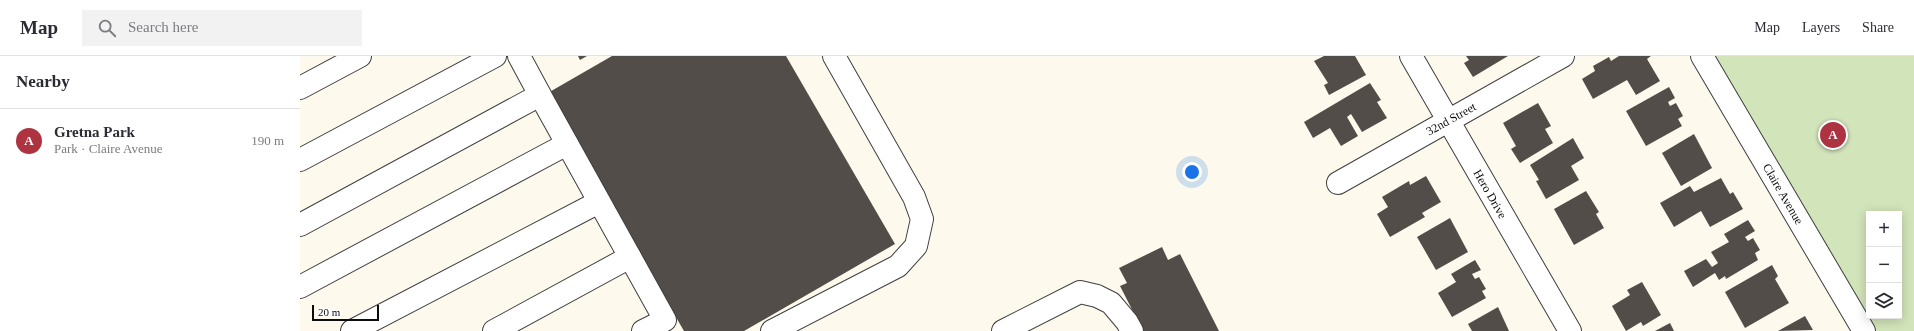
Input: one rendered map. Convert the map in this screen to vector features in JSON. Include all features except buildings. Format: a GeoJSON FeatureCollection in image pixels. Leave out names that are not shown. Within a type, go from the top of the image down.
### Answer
{"type":"FeatureCollection","features":[{"type":"Feature","properties":{"kind":"street"},"geometry":{"type":"LineString","coordinates":[[300,88],[360,56]]}},
{"type":"Feature","properties":{"kind":"street"},"geometry":{"type":"LineString","coordinates":[[300,160],[495,56]]}},
{"type":"Feature","properties":{"kind":"street"},"geometry":{"type":"LineString","coordinates":[[519,56],[668,325],[643,331]]}},
{"type":"Feature","properties":{"kind":"street"},"geometry":{"type":"LineString","coordinates":[[772,331],[898,266],[916,246],[922,219],[914,197],[834,56]]}},
{"type":"Feature","properties":{"kind":"street","name":"Hero Drive"},"geometry":{"type":"LineString","coordinates":[[1411,56],[1570,331]]}},
{"type":"Feature","properties":{"kind":"street","name":"32nd Street"},"geometry":{"type":"LineString","coordinates":[[1338,183],[1563,56]]}},
{"type":"Feature","properties":{"kind":"street","name":"Claire Avenue"},"geometry":{"type":"LineString","coordinates":[[1702,56],[1864,331]]}},
{"type":"Feature","properties":{"kind":"street"},"geometry":{"type":"LineString","coordinates":[[300,225],[540,95]]}},
{"type":"Feature","properties":{"kind":"street"},"geometry":{"type":"LineString","coordinates":[[300,287],[567,144]]}},
{"type":"Feature","properties":{"kind":"street"},"geometry":{"type":"LineString","coordinates":[[352,331],[599,202]]}},
{"type":"Feature","properties":{"kind":"street"},"geometry":{"type":"LineString","coordinates":[[494,331],[630,257]]}},
{"type":"Feature","properties":{"kind":"street"},"geometry":{"type":"LineString","coordinates":[[1003,331],[1080,292],[1097,296],[1111,303],[1127,322],[1132,331]]}},
{"type":"Feature","properties":{"kind":"green space"},"geometry":{"type":"Polygon","coordinates":[[[1706,56],[1914,56],[1914,331],[1867,331],[1706,56]]]}},
{"type":"Feature","properties":{"kind":"place","name":"Gretna Park"},"geometry":{"type":"Point","coordinates":[1833,135]}}]}
